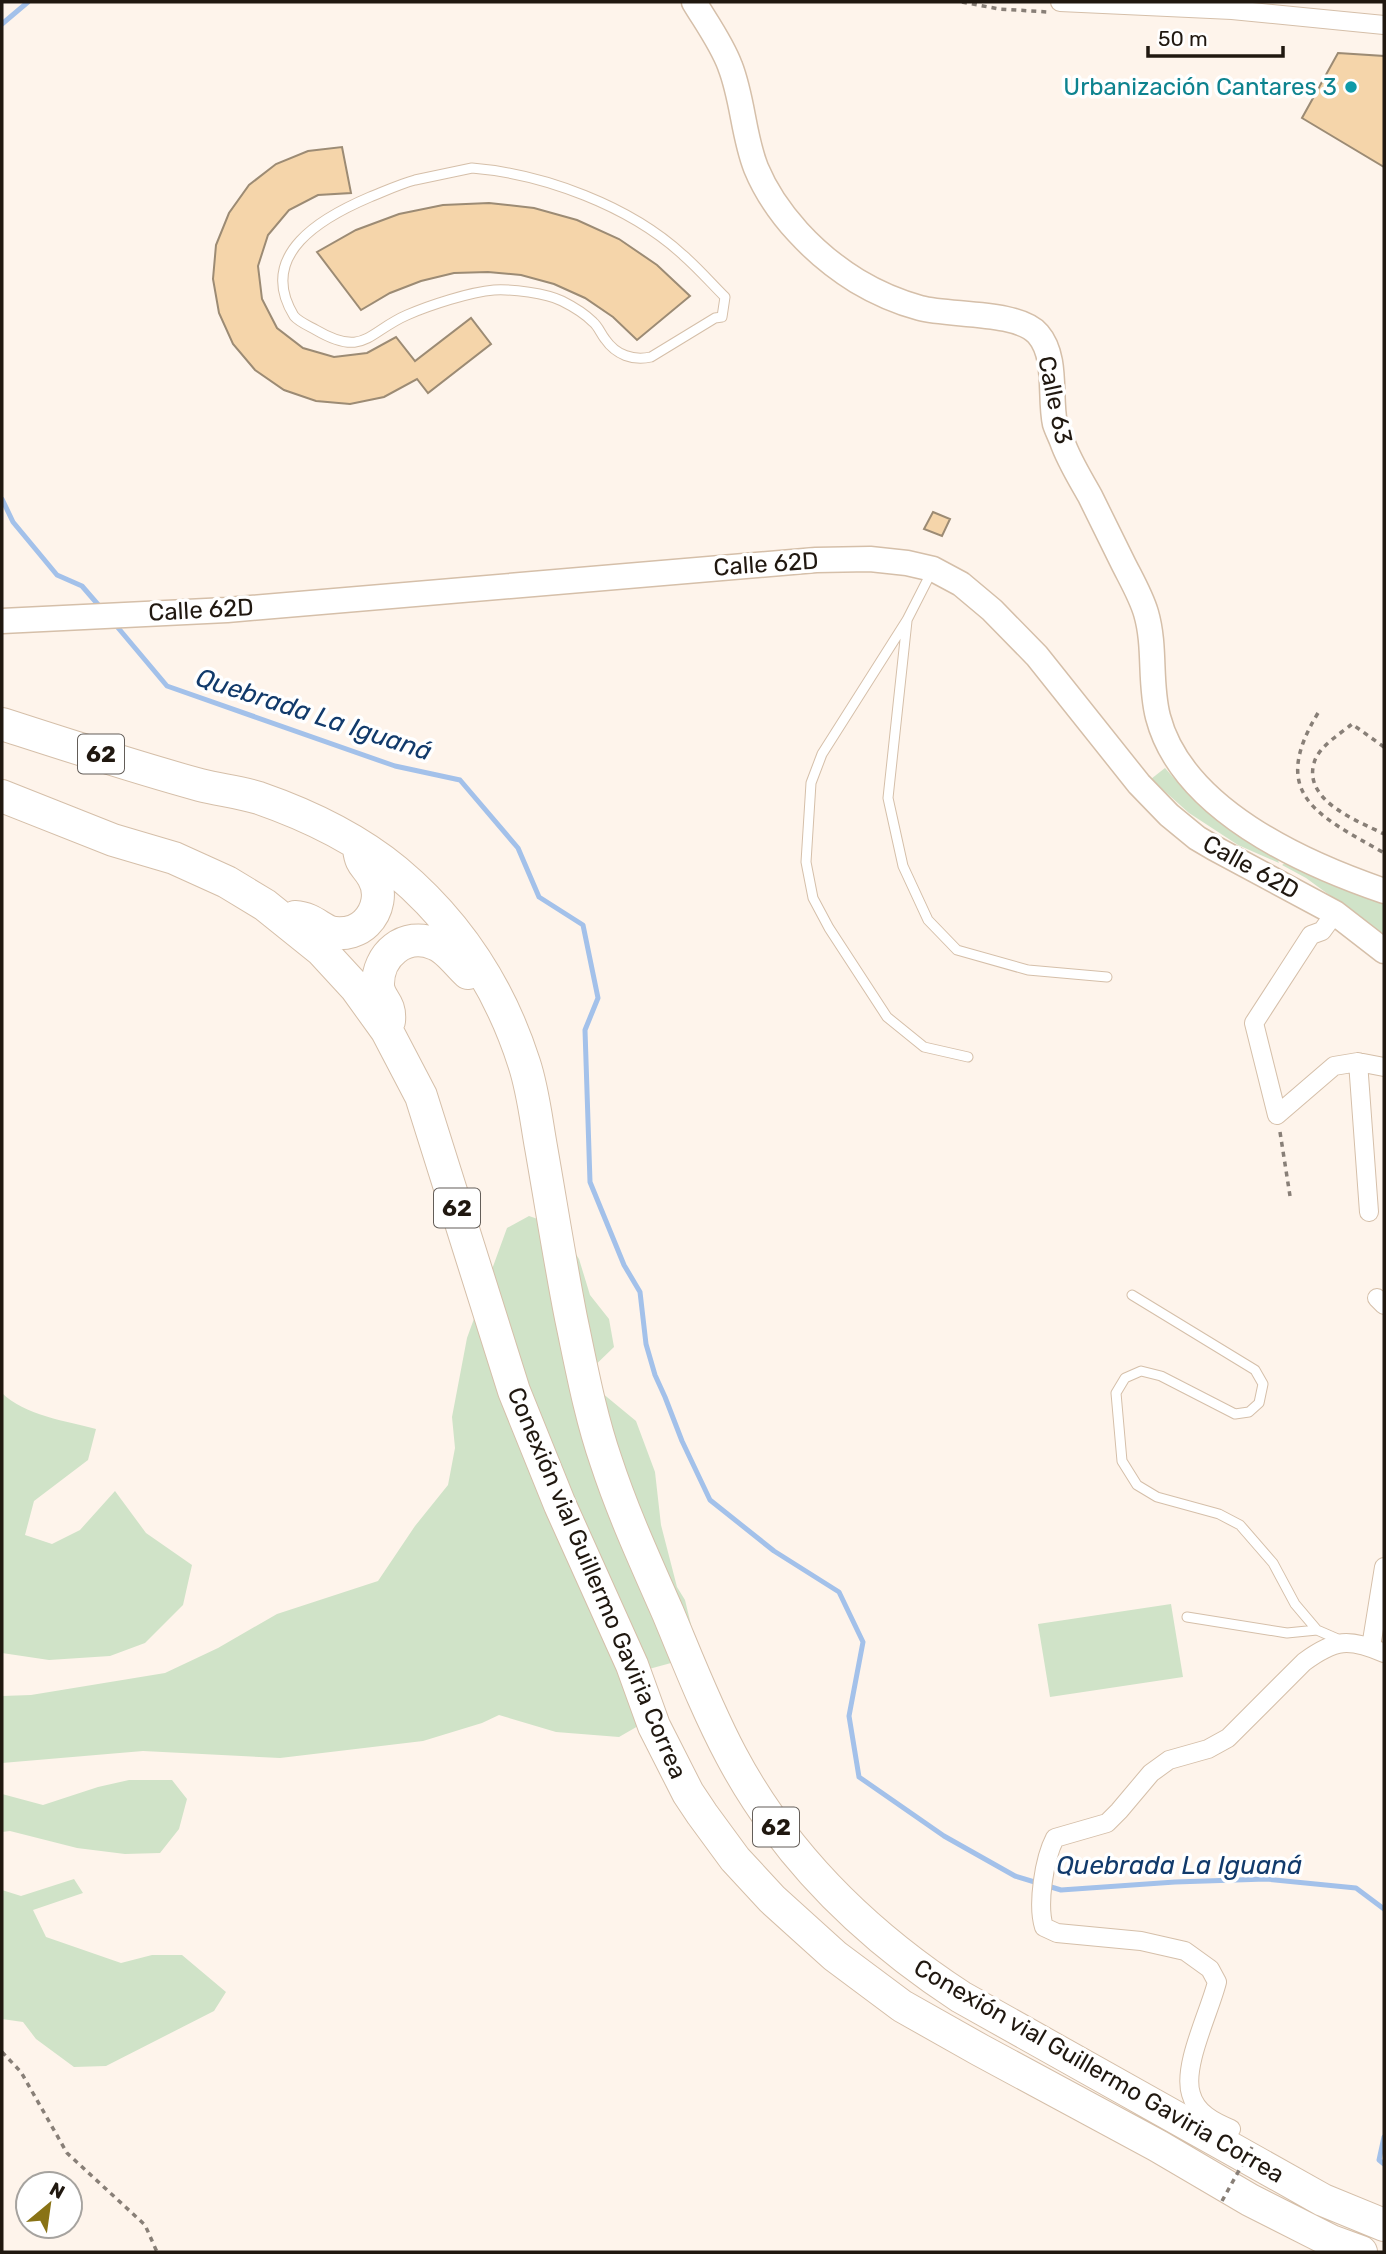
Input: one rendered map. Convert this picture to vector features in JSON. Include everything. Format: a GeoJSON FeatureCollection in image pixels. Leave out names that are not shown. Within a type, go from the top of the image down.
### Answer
{"type":"FeatureCollection","features":[{"type":"Feature","properties":{"kind":"highway","name":"Conexión vial Guillermo Gaviria Correa"},"geometry":{"type":"LineString","coordinates":[[6,724],[200,785],[256,797],[309,817],[359,844],[395,870],[441,915],[477,961],[500,1002],[524,1063],[533,1099],[571,1315],[605,1460],[716,1727],[742,1776],[773,1824],[811,1871],[857,1918],[906,1959],[951,1991],[1323,2200],[1384,2225]]}},
{"type":"Feature","properties":{"kind":"highway","name":"Conexión vial Guillermo Gaviria Correa"},"geometry":{"type":"LineString","coordinates":[[2,796],[114,840],[174,858],[227,882],[280,916],[321,950],[356,988],[387,1031],[421,1096],[514,1391],[560,1505],[632,1665],[654,1726],[688,1793],[735,1859],[772,1899],[853,1970],[902,2006],[1250,2200],[1331,2241],[1361,2252]]}},
{"type":"Feature","properties":{"kind":"highway"},"geometry":{"type":"LineString","coordinates":[[280,916],[307,918],[332,933],[350,933],[363,926],[373,914],[378,902],[378,890],[373,876],[360,863],[359,844]]}},
{"type":"Feature","properties":{"kind":"highway"},"geometry":{"type":"LineString","coordinates":[[387,1031],[390,1010],[378,989],[381,962],[401,943],[414,940],[437,944],[500,1002]]}},
{"type":"Feature","properties":{"kind":"main road","name":"Calle 63"},"geometry":{"type":"LineString","coordinates":[[694,2],[729,62],[740,94],[756,167],[776,204],[799,233],[828,260],[858,281],[892,299],[941,312],[1007,318],[1026,325],[1039,335],[1048,356],[1055,424],[1068,457],[1142,602],[1150,636],[1157,716],[1168,743],[1189,777],[1209,798],[1260,834],[1320,867],[1384,891]]}},
{"type":"Feature","properties":{"kind":"main road","name":"Calle 62D"},"geometry":{"type":"LineString","coordinates":[[2,621],[227,610],[816,560],[870,559],[907,562],[933,569],[961,584],[982,601],[1037,656],[1139,784],[1175,821],[1232,859],[1335,913],[1384,951]]}},
{"type":"Feature","properties":{"kind":"street"},"geometry":{"type":"LineString","coordinates":[[1060,2],[1232,10],[1384,26]]}},
{"type":"Feature","properties":{"kind":"street"},"geometry":{"type":"LineString","coordinates":[[1335,913],[1322,931],[1311,935],[1254,1023],[1277,1115],[1334,1066],[1358,1062],[1384,1067]]}},
{"type":"Feature","properties":{"kind":"street"},"geometry":{"type":"LineString","coordinates":[[1358,1062],[1369,1212]]}},
{"type":"Feature","properties":{"kind":"street"},"geometry":{"type":"LineString","coordinates":[[1231,2129],[1203,2114],[1191,2094],[1190,2071],[1217,1982],[1210,1969],[1185,1951],[1141,1941],[1057,1933],[1044,1927],[1041,1915],[1048,1852],[1055,1838],[1107,1823],[1151,1773],[1168,1760],[1208,1749],[1228,1738],[1316,1653],[1342,1641],[1378,1650],[1384,1567]]}},
{"type":"Feature","properties":{"kind":"lane"},"geometry":{"type":"LineString","coordinates":[[472,168],[482,169],[528,176],[604,203],[644,225],[682,253],[725,297],[722,317],[707,323],[651,357],[641,359],[628,357],[614,349],[594,323],[561,300],[494,290],[469,294],[406,316],[369,339],[354,342],[334,341],[295,318],[286,297],[285,264],[293,249],[311,228],[341,209],[413,180],[472,168]]}},
{"type":"Feature","properties":{"kind":"lane"},"geometry":{"type":"LineString","coordinates":[[933,569],[908,620],[822,754],[811,783],[806,862],[813,898],[829,928],[887,1017],[924,1047],[968,1057]]}},
{"type":"Feature","properties":{"kind":"lane"},"geometry":{"type":"LineString","coordinates":[[908,620],[888,798],[902,866],[928,920],[957,950],[1028,970],[1107,977]]}},
{"type":"Feature","properties":{"kind":"lane"},"geometry":{"type":"LineString","coordinates":[[1132,1295],[1255,1370],[1263,1384],[1259,1403],[1249,1412],[1235,1414],[1161,1376],[1141,1371],[1125,1378],[1116,1393],[1122,1461],[1137,1485],[1157,1497],[1219,1514],[1240,1525],[1273,1563],[1295,1604],[1317,1630],[1342,1641]]}},
{"type":"Feature","properties":{"kind":"lane"},"geometry":{"type":"LineString","coordinates":[[1187,1617],[1287,1633],[1317,1630]]}},
{"type":"Feature","properties":{"kind":"path"},"geometry":{"type":"LineString","coordinates":[[1318,713],[1300,749],[1297,782],[1304,797],[1325,817],[1384,853]]}},
{"type":"Feature","properties":{"kind":"path"},"geometry":{"type":"LineString","coordinates":[[1384,747],[1352,724],[1326,745],[1314,762],[1313,782],[1322,797],[1384,834]]}},
{"type":"Feature","properties":{"kind":"path"},"geometry":{"type":"LineString","coordinates":[[1277,1115],[1290,1196]]}},
{"type":"Feature","properties":{"kind":"path"},"geometry":{"type":"LineString","coordinates":[[2,2052],[21,2072],[67,2152],[145,2225],[157,2252]]}},
{"type":"Feature","properties":{"kind":"path"},"geometry":{"type":"LineString","coordinates":[[1222,2201],[1252,2147]]}},
{"type":"Feature","properties":{"kind":"green space"},"geometry":{"type":"Polygon","coordinates":[[[1165,768],[1203,806],[1276,855],[1279,863],[1238,845],[1189,813],[1151,779],[1165,768]]]}},
{"type":"Feature","properties":{"kind":"green space"},"geometry":{"type":"Polygon","coordinates":[[[1291,859],[1384,898],[1384,935],[1306,878],[1282,865],[1291,859]]]}},
{"type":"Feature","properties":{"kind":"green space"},"geometry":{"type":"Polygon","coordinates":[[[529,1216],[558,1226],[579,1259],[590,1295],[609,1319],[614,1347],[584,1376],[636,1421],[655,1472],[661,1525],[677,1587],[685,1600],[693,1633],[682,1660],[638,1672],[659,1714],[619,1737],[556,1732],[499,1715],[423,1741],[280,1758],[143,1751],[2,1763],[2,1696],[31,1695],[165,1673],[218,1648],[277,1614],[378,1581],[415,1526],[448,1485],[455,1448],[452,1417],[467,1338],[507,1228],[529,1216]]]}},
{"type":"Feature","properties":{"kind":"green space"},"geometry":{"type":"Polygon","coordinates":[[[2,1393],[11,1401],[34,1412],[96,1429],[88,1460],[34,1501],[25,1535],[52,1544],[80,1530],[115,1491],[146,1533],[192,1565],[183,1605],[145,1643],[110,1656],[49,1660],[2,1653],[2,1393]]]}},
{"type":"Feature","properties":{"kind":"green space"},"geometry":{"type":"Polygon","coordinates":[[[1171,1604],[1183,1677],[1050,1697],[1038,1624],[1171,1604]]]}},
{"type":"Feature","properties":{"kind":"green space"},"geometry":{"type":"Polygon","coordinates":[[[129,1780],[172,1780],[187,1799],[179,1829],[160,1853],[125,1854],[77,1848],[10,1831],[2,1832],[2,1794],[43,1805],[129,1780]]]}},
{"type":"Feature","properties":{"kind":"green space"},"geometry":{"type":"Polygon","coordinates":[[[74,1879],[83,1893],[33,1910],[46,1937],[121,1963],[152,1955],[182,1955],[226,1992],[214,2011],[106,2066],[74,2067],[36,2039],[23,2022],[2,2019],[2,1890],[21,1896],[74,1879]]]}},
{"type":"Feature","properties":{"kind":"building","name":"Urbanización Cantares 3"},"geometry":{"type":"Polygon","coordinates":[[[1338,53],[1384,56],[1384,167],[1302,118],[1338,53]]]}},
{"type":"Feature","properties":{"kind":"building"},"geometry":{"type":"Polygon","coordinates":[[[342,147],[351,193],[318,195],[289,210],[268,235],[258,266],[262,299],[277,328],[303,348],[334,357],[367,353],[396,337],[415,361],[471,318],[491,344],[428,393],[417,379],[384,397],[350,404],[316,401],[284,390],[255,370],[233,344],[219,313],[213,279],[216,245],[229,213],[249,185],[276,164],[308,151],[342,147]]]}},
{"type":"Feature","properties":{"kind":"building"},"geometry":{"type":"Polygon","coordinates":[[[489,203],[534,208],[577,220],[619,239],[657,265],[690,296],[637,340],[613,317],[585,298],[554,284],[521,275],[454,273],[421,281],[390,293],[361,310],[317,252],[356,230],[399,214],[443,205],[489,203]]]}},
{"type":"Feature","properties":{"kind":"building"},"geometry":{"type":"Polygon","coordinates":[[[933,512],[950,519],[942,536],[924,529],[933,512]]]}},
{"type":"Feature","properties":{"kind":"waterway"},"geometry":{"type":"LineString","coordinates":[[2,24],[28,2]]}},
{"type":"Feature","properties":{"kind":"waterway","name":"Quebrada La Iguaná"},"geometry":{"type":"LineString","coordinates":[[2,499],[13,522],[57,575],[82,586],[101,608]]}},
{"type":"Feature","properties":{"kind":"waterway","name":"Quebrada La Iguaná"},"geometry":{"type":"LineString","coordinates":[[114,623],[167,686],[395,766],[460,780],[518,848],[539,897],[583,925],[598,998],[585,1030],[590,1182],[624,1265],[640,1292],[646,1344],[655,1375],[710,1500],[774,1551],[839,1592],[863,1642],[849,1716],[859,1777],[944,1836],[1015,1876],[1061,1890],[1266,1879],[1356,1888],[1384,1909]]}},
{"type":"Feature","properties":{"kind":"waterway","name":"Quebrada La Iguaná"},"geometry":{"type":"LineString","coordinates":[[1384,2137],[1379,2160],[1384,2164]]}},
{"type":"Feature","properties":{"kind":"place","name":"Urbanización Cantares 3"},"geometry":{"type":"Point","coordinates":[1351,87]}}]}
